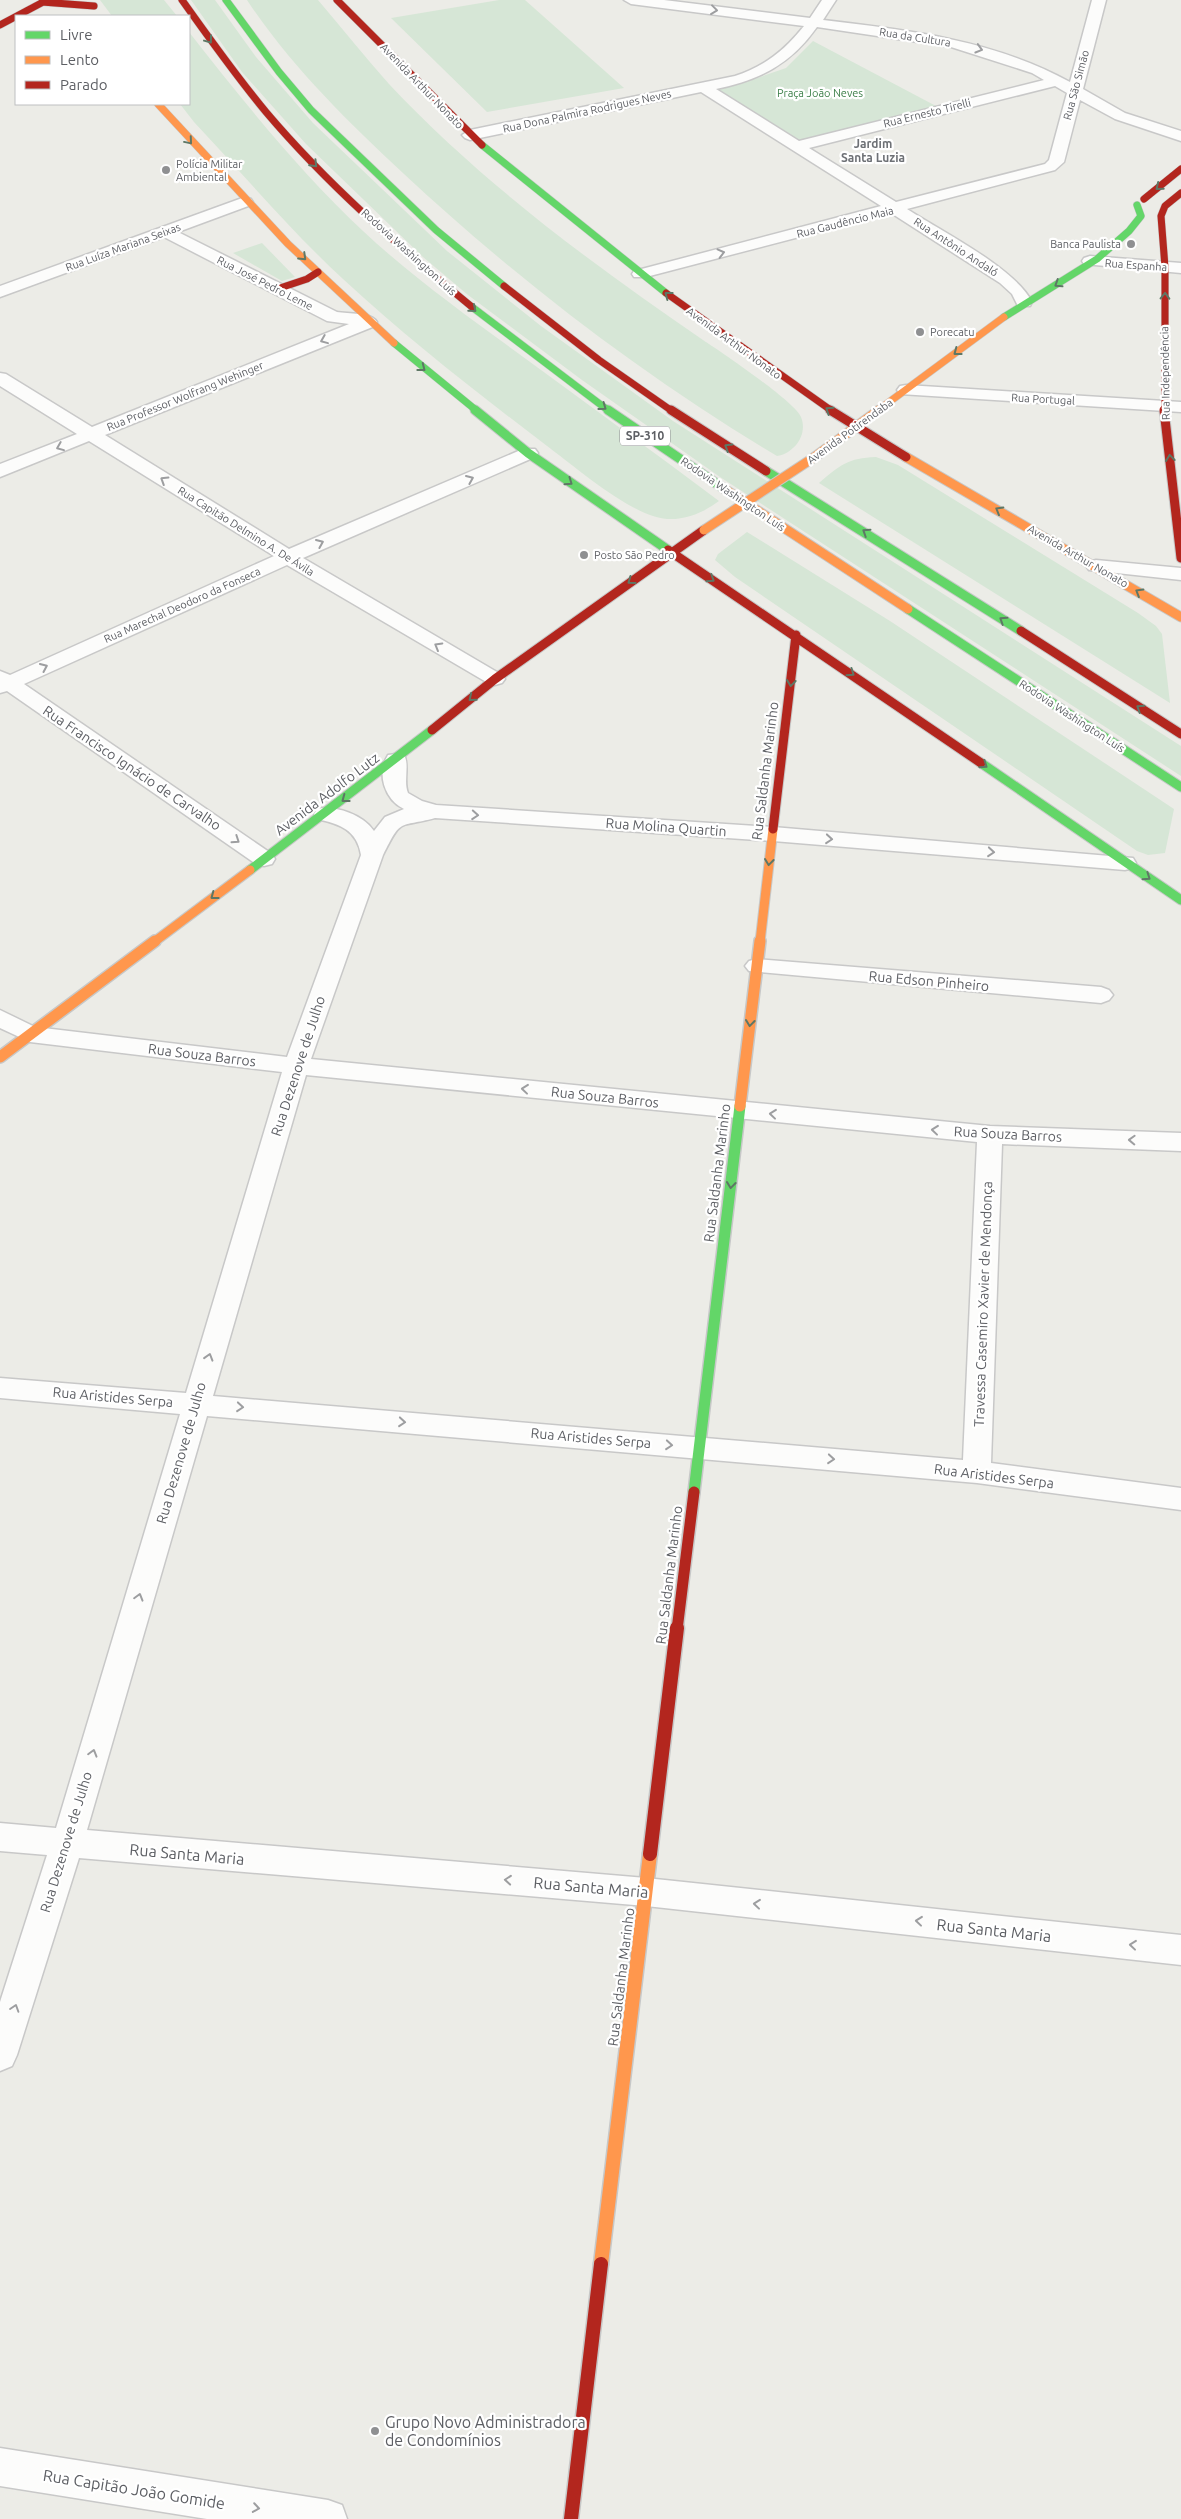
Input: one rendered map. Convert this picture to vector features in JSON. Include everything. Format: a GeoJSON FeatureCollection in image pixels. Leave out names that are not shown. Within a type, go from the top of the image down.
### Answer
{"type":"FeatureCollection","features":[{"type":"Feature","properties":{"kind":"main road","name":"Rodovia Washington Luís"},"geometry":{"type":"LineString","coordinates":[[182,0],[206,36],[246,87],[311,161],[388,236],[496,327],[610,412],[733,496],[1181,787]]}},
{"type":"Feature","properties":{"kind":"main road","name":"SP-310"},"geometry":{"type":"LineString","coordinates":[[226,0],[279,72],[311,110],[436,230],[533,310],[595,357],[708,435],[853,524],[1181,734]]}},
{"type":"Feature","properties":{"kind":"main road","name":"Avenida Arthur Nonato"},"geometry":{"type":"LineString","coordinates":[[338,0],[470,135],[640,274],[760,363],[856,428],[1181,617]]}},
{"type":"Feature","properties":{"kind":"main road"},"geometry":{"type":"LineString","coordinates":[[17,15],[41,1],[92,3],[99,15]]}},
{"type":"Feature","properties":{"kind":"main road"},"geometry":{"type":"LineString","coordinates":[[0,25],[15,16]]}},
{"type":"Feature","properties":{"kind":"main road"},"geometry":{"type":"LineString","coordinates":[[159,105],[246,202],[369,322],[398,349],[529,454],[1181,900]]}},
{"type":"Feature","properties":{"kind":"main road","name":"Avenida Potirendaba"},"geometry":{"type":"LineString","coordinates":[[670,552],[816,456],[1024,302],[1060,283],[1132,232],[1141,216],[1133,208],[1181,169]]}},
{"type":"Feature","properties":{"kind":"main road","name":"Rua Independência"},"geometry":{"type":"LineString","coordinates":[[1181,193],[1165,206],[1161,216],[1173,267],[1172,406],[1181,558]]}},
{"type":"Feature","properties":{"kind":"main road"},"geometry":{"type":"LineString","coordinates":[[277,289],[318,272]]}},
{"type":"Feature","properties":{"kind":"main road","name":"Avenida Potirendaba"},"geometry":{"type":"LineString","coordinates":[[1024,302],[1037,282]]}},
{"type":"Feature","properties":{"kind":"main road","name":"Avenida Adolfo Lutz"},"geometry":{"type":"LineString","coordinates":[[0,1057],[396,760],[495,679],[670,552]]}},
{"type":"Feature","properties":{"kind":"main road","name":"Rua Saldanha Marinho"},"geometry":{"type":"LineString","coordinates":[[571,2519],[796,635]]}},
{"type":"Feature","properties":{"kind":"street","name":"Rua da Cultura"},"geometry":{"type":"LineString","coordinates":[[631,0],[954,42],[1037,70],[1120,116],[1181,136]]}},
{"type":"Feature","properties":{"kind":"street","name":"Rua Dona Palmira Rodrigues Neves"},"geometry":{"type":"LineString","coordinates":[[470,135],[739,80],[772,68],[795,49],[829,0]]}},
{"type":"Feature","properties":{"kind":"street","name":"Rua São Simão"},"geometry":{"type":"LineString","coordinates":[[1050,168],[1056,162],[1073,91],[1099,0]]}},
{"type":"Feature","properties":{"kind":"street","name":"Rua Ernesto Tirelli"},"geometry":{"type":"LineString","coordinates":[[798,146],[1056,81]]}},
{"type":"Feature","properties":{"kind":"street","name":"Rua Antônio Andaló"},"geometry":{"type":"LineString","coordinates":[[703,87],[897,208],[1006,279],[1019,292],[1024,302]]}},
{"type":"Feature","properties":{"kind":"street","name":"Rua Gaudêncio Maia"},"geometry":{"type":"LineString","coordinates":[[640,274],[1050,168]]}},
{"type":"Feature","properties":{"kind":"street","name":"Rua Luíza Mariana Seixas"},"geometry":{"type":"LineString","coordinates":[[0,292],[246,202]]}},
{"type":"Feature","properties":{"kind":"street","name":"Rua José Pedro Leme"},"geometry":{"type":"LineString","coordinates":[[164,231],[333,317],[369,322]]}},
{"type":"Feature","properties":{"kind":"street","name":"Rua Espanha"},"geometry":{"type":"LineString","coordinates":[[1090,261],[1173,267]]}},
{"type":"Feature","properties":{"kind":"street","name":"Rua Professor Wolfrang Wehinger"},"geometry":{"type":"LineString","coordinates":[[0,471],[369,322]]}},
{"type":"Feature","properties":{"kind":"street","name":"Rua Capitão Delmino A. De Ávila"},"geometry":{"type":"LineString","coordinates":[[0,378],[288,557],[495,679]]}},
{"type":"Feature","properties":{"kind":"street","name":"Rua Portugal"},"geometry":{"type":"LineString","coordinates":[[906,390],[1172,406]]}},
{"type":"Feature","properties":{"kind":"street","name":"Rua Marechal Deodoro da Fonseca"},"geometry":{"type":"LineString","coordinates":[[3,682],[529,454]]}},
{"type":"Feature","properties":{"kind":"street"},"geometry":{"type":"LineString","coordinates":[[1096,566],[1181,574]]}},
{"type":"Feature","properties":{"kind":"street","name":"Rua Francisco Ignácio de Carvalho"},"geometry":{"type":"LineString","coordinates":[[3,682],[264,859]]}},
{"type":"Feature","properties":{"kind":"street","name":"Rua Molina Quartin"},"geometry":{"type":"LineString","coordinates":[[396,760],[393,786],[396,794],[405,803],[436,812],[773,834],[1125,863]]}},
{"type":"Feature","properties":{"kind":"street","name":"Rua Dezenove de Julho"},"geometry":{"type":"LineString","coordinates":[[0,2055],[67,1844],[296,1066],[372,855],[388,824],[396,817],[436,812]]}},
{"type":"Feature","properties":{"kind":"street"},"geometry":{"type":"LineString","coordinates":[[325,814],[346,818],[360,827],[371,844],[372,855]]}},
{"type":"Feature","properties":{"kind":"street","name":"Rua Edson Pinheiro"},"geometry":{"type":"LineString","coordinates":[[757,966],[1101,995]]}},
{"type":"Feature","properties":{"kind":"street"},"geometry":{"type":"LineString","coordinates":[[0,1018],[30,1034]]}},
{"type":"Feature","properties":{"kind":"street","name":"Rua Souza Barros"},"geometry":{"type":"LineString","coordinates":[[30,1034],[296,1066],[990,1135],[1181,1142]]}},
{"type":"Feature","properties":{"kind":"street","name":"Travessa Casemiro Xavier de Mendonça"},"geometry":{"type":"LineString","coordinates":[[977,1472],[990,1135]]}},
{"type":"Feature","properties":{"kind":"street","name":"Rua Aristides Serpa"},"geometry":{"type":"LineString","coordinates":[[0,1388],[196,1403],[977,1472],[1181,1499]]}},
{"type":"Feature","properties":{"kind":"street","name":"Rua Santa Maria"},"geometry":{"type":"LineString","coordinates":[[0,1837],[646,1892],[1181,1950]]}},
{"type":"Feature","properties":{"kind":"street","name":"Rua Capitão João Gomide"},"geometry":{"type":"LineString","coordinates":[[0,2468],[328,2519]]}},
{"type":"Feature","properties":{"kind":"green space"},"geometry":{"type":"Polygon","coordinates":[[[100,0],[164,0],[176,15],[111,15],[100,0]]]}},
{"type":"Feature","properties":{"kind":"green space"},"geometry":{"type":"Polygon","coordinates":[[[191,0],[215,0],[256,57],[313,123],[447,251],[541,326],[673,421],[1181,746],[1181,776],[720,477],[582,380],[468,295],[423,257],[306,144],[242,72],[191,0]]]}},
{"type":"Feature","properties":{"kind":"green space"},"geometry":{"type":"Polygon","coordinates":[[[247,0],[318,0],[389,84],[461,155],[579,251],[620,282],[740,365],[796,410],[801,417],[803,430],[794,447],[777,456],[630,360],[537,289],[447,213],[361,133],[300,69],[247,0]]]}},
{"type":"Feature","properties":{"kind":"green space"},"geometry":{"type":"Polygon","coordinates":[[[499,0],[525,0],[624,88],[487,112],[391,18],[499,0]]]}},
{"type":"Feature","properties":{"kind":"green space"},"geometry":{"type":"Polygon","coordinates":[[[190,33],[294,160],[339,208],[381,247],[456,308],[719,501],[695,514],[667,519],[638,510],[606,491],[471,388],[368,302],[286,222],[194,122],[181,105],[190,105],[190,33]]]}},
{"type":"Feature","properties":{"kind":"green space","name":"Praça João Neves"},"geometry":{"type":"Polygon","coordinates":[[[813,41],[936,106],[799,141],[714,89],[740,84],[786,68],[813,41]]]}},
{"type":"Feature","properties":{"kind":"green space"},"geometry":{"type":"Polygon","coordinates":[[[262,243],[295,277],[282,281],[233,253],[262,243]]]}},
{"type":"Feature","properties":{"kind":"green space"},"geometry":{"type":"Polygon","coordinates":[[[876,457],[898,465],[1156,626],[1162,634],[1170,703],[819,483],[833,471],[851,461],[876,457]]]}},
{"type":"Feature","properties":{"kind":"green space"},"geometry":{"type":"Polygon","coordinates":[[[747,532],[890,621],[1174,809],[1165,853],[1148,855],[1137,851],[735,577],[715,560],[718,554],[747,532]]]}},
{"type":"Feature","properties":{"kind":"traffic: fast"},"geometry":{"type":"LineString","coordinates":[[226,0],[279,72],[311,110],[436,230],[504,286]]}},
{"type":"Feature","properties":{"kind":"traffic: fast"},"geometry":{"type":"LineString","coordinates":[[482,145],[666,293]]}},
{"type":"Feature","properties":{"kind":"traffic: fast"},"geometry":{"type":"LineString","coordinates":[[1004,317],[1097,259],[1114,245],[1141,216],[1137,205]]}},
{"type":"Feature","properties":{"kind":"traffic: fast"},"geometry":{"type":"LineString","coordinates":[[472,307],[608,410],[723,488]]}},
{"type":"Feature","properties":{"kind":"traffic: fast"},"geometry":{"type":"LineString","coordinates":[[394,343],[528,453],[668,550]]}},
{"type":"Feature","properties":{"kind":"traffic: fast"},"geometry":{"type":"LineString","coordinates":[[766,471],[1021,631]]}},
{"type":"Feature","properties":{"kind":"traffic: fast"},"geometry":{"type":"LineString","coordinates":[[908,609],[1181,787]]}},
{"type":"Feature","properties":{"kind":"traffic: fast"},"geometry":{"type":"LineString","coordinates":[[250,870],[432,730]]}},
{"type":"Feature","properties":{"kind":"traffic: fast"},"geometry":{"type":"LineString","coordinates":[[981,763],[1181,900]]}},
{"type":"Feature","properties":{"kind":"traffic: fast"},"geometry":{"type":"LineString","coordinates":[[694,1492],[740,1106]]}},
{"type":"Feature","properties":{"kind":"traffic: slow"},"geometry":{"type":"LineString","coordinates":[[159,105],[288,244],[394,343]]}},
{"type":"Feature","properties":{"kind":"traffic: slow"},"geometry":{"type":"LineString","coordinates":[[816,456],[1004,317]]}},
{"type":"Feature","properties":{"kind":"traffic: slow"},"geometry":{"type":"LineString","coordinates":[[704,530],[816,456]]}},
{"type":"Feature","properties":{"kind":"traffic: slow"},"geometry":{"type":"LineString","coordinates":[[906,457],[1181,617]]}},
{"type":"Feature","properties":{"kind":"traffic: slow"},"geometry":{"type":"LineString","coordinates":[[723,488],[908,609]]}},
{"type":"Feature","properties":{"kind":"traffic: slow"},"geometry":{"type":"LineString","coordinates":[[740,1106],[773,829]]}},
{"type":"Feature","properties":{"kind":"traffic: slow"},"geometry":{"type":"LineString","coordinates":[[0,1057],[250,870]]}},
{"type":"Feature","properties":{"kind":"traffic: slow"},"geometry":{"type":"LineString","coordinates":[[601,2264],[650,1854]]}},
{"type":"Feature","properties":{"kind":"traffic: jam"},"geometry":{"type":"LineString","coordinates":[[19,15],[47,0]]}},
{"type":"Feature","properties":{"kind":"traffic: jam"},"geometry":{"type":"LineString","coordinates":[[182,0],[267,113],[314,165],[391,238],[472,307]]}},
{"type":"Feature","properties":{"kind":"traffic: jam"},"geometry":{"type":"LineString","coordinates":[[337,0],[482,145]]}},
{"type":"Feature","properties":{"kind":"traffic: jam"},"geometry":{"type":"LineString","coordinates":[[42,2],[94,6]]}},
{"type":"Feature","properties":{"kind":"traffic: jam"},"geometry":{"type":"LineString","coordinates":[[0,25],[15,17]]}},
{"type":"Feature","properties":{"kind":"traffic: jam"},"geometry":{"type":"LineString","coordinates":[[1144,199],[1181,169]]}},
{"type":"Feature","properties":{"kind":"traffic: jam"},"geometry":{"type":"LineString","coordinates":[[1181,193],[1165,206],[1161,216],[1165,267],[1164,406],[1181,558]]}},
{"type":"Feature","properties":{"kind":"traffic: jam"},"geometry":{"type":"LineString","coordinates":[[277,289],[307,279],[318,272]]}},
{"type":"Feature","properties":{"kind":"traffic: jam"},"geometry":{"type":"LineString","coordinates":[[504,286],[599,360],[698,428],[766,471]]}},
{"type":"Feature","properties":{"kind":"traffic: jam"},"geometry":{"type":"LineString","coordinates":[[666,293],[814,399],[906,457]]}},
{"type":"Feature","properties":{"kind":"traffic: jam"},"geometry":{"type":"LineString","coordinates":[[432,730],[495,679],[704,530]]}},
{"type":"Feature","properties":{"kind":"traffic: jam"},"geometry":{"type":"LineString","coordinates":[[668,550],[981,763]]}},
{"type":"Feature","properties":{"kind":"traffic: jam"},"geometry":{"type":"LineString","coordinates":[[1021,631],[1181,734]]}},
{"type":"Feature","properties":{"kind":"traffic: jam"},"geometry":{"type":"LineString","coordinates":[[773,829],[796,635]]}},
{"type":"Feature","properties":{"kind":"traffic: jam"},"geometry":{"type":"LineString","coordinates":[[650,1854],[694,1492]]}},
{"type":"Feature","properties":{"kind":"traffic: jam"},"geometry":{"type":"LineString","coordinates":[[571,2519],[601,2264]]}},
{"type":"Feature","properties":{"kind":"place","name":"Polícia Militar Ambiental"},"geometry":{"type":"Point","coordinates":[166,170]}},
{"type":"Feature","properties":{"kind":"place","name":"Banca Paulista"},"geometry":{"type":"Point","coordinates":[1131,244]}},
{"type":"Feature","properties":{"kind":"place","name":"Porecatu"},"geometry":{"type":"Point","coordinates":[920,332]}},
{"type":"Feature","properties":{"kind":"place","name":"Posto São Pedro"},"geometry":{"type":"Point","coordinates":[584,555]}},
{"type":"Feature","properties":{"kind":"place","name":"Grupo Novo Administradora de Condomínios"},"geometry":{"type":"Point","coordinates":[375,2431]}},
{"type":"Feature","properties":{"kind":"district","name":"Jardim Santa Luzia"},"geometry":{"type":"Point","coordinates":[873,151]}}]}
